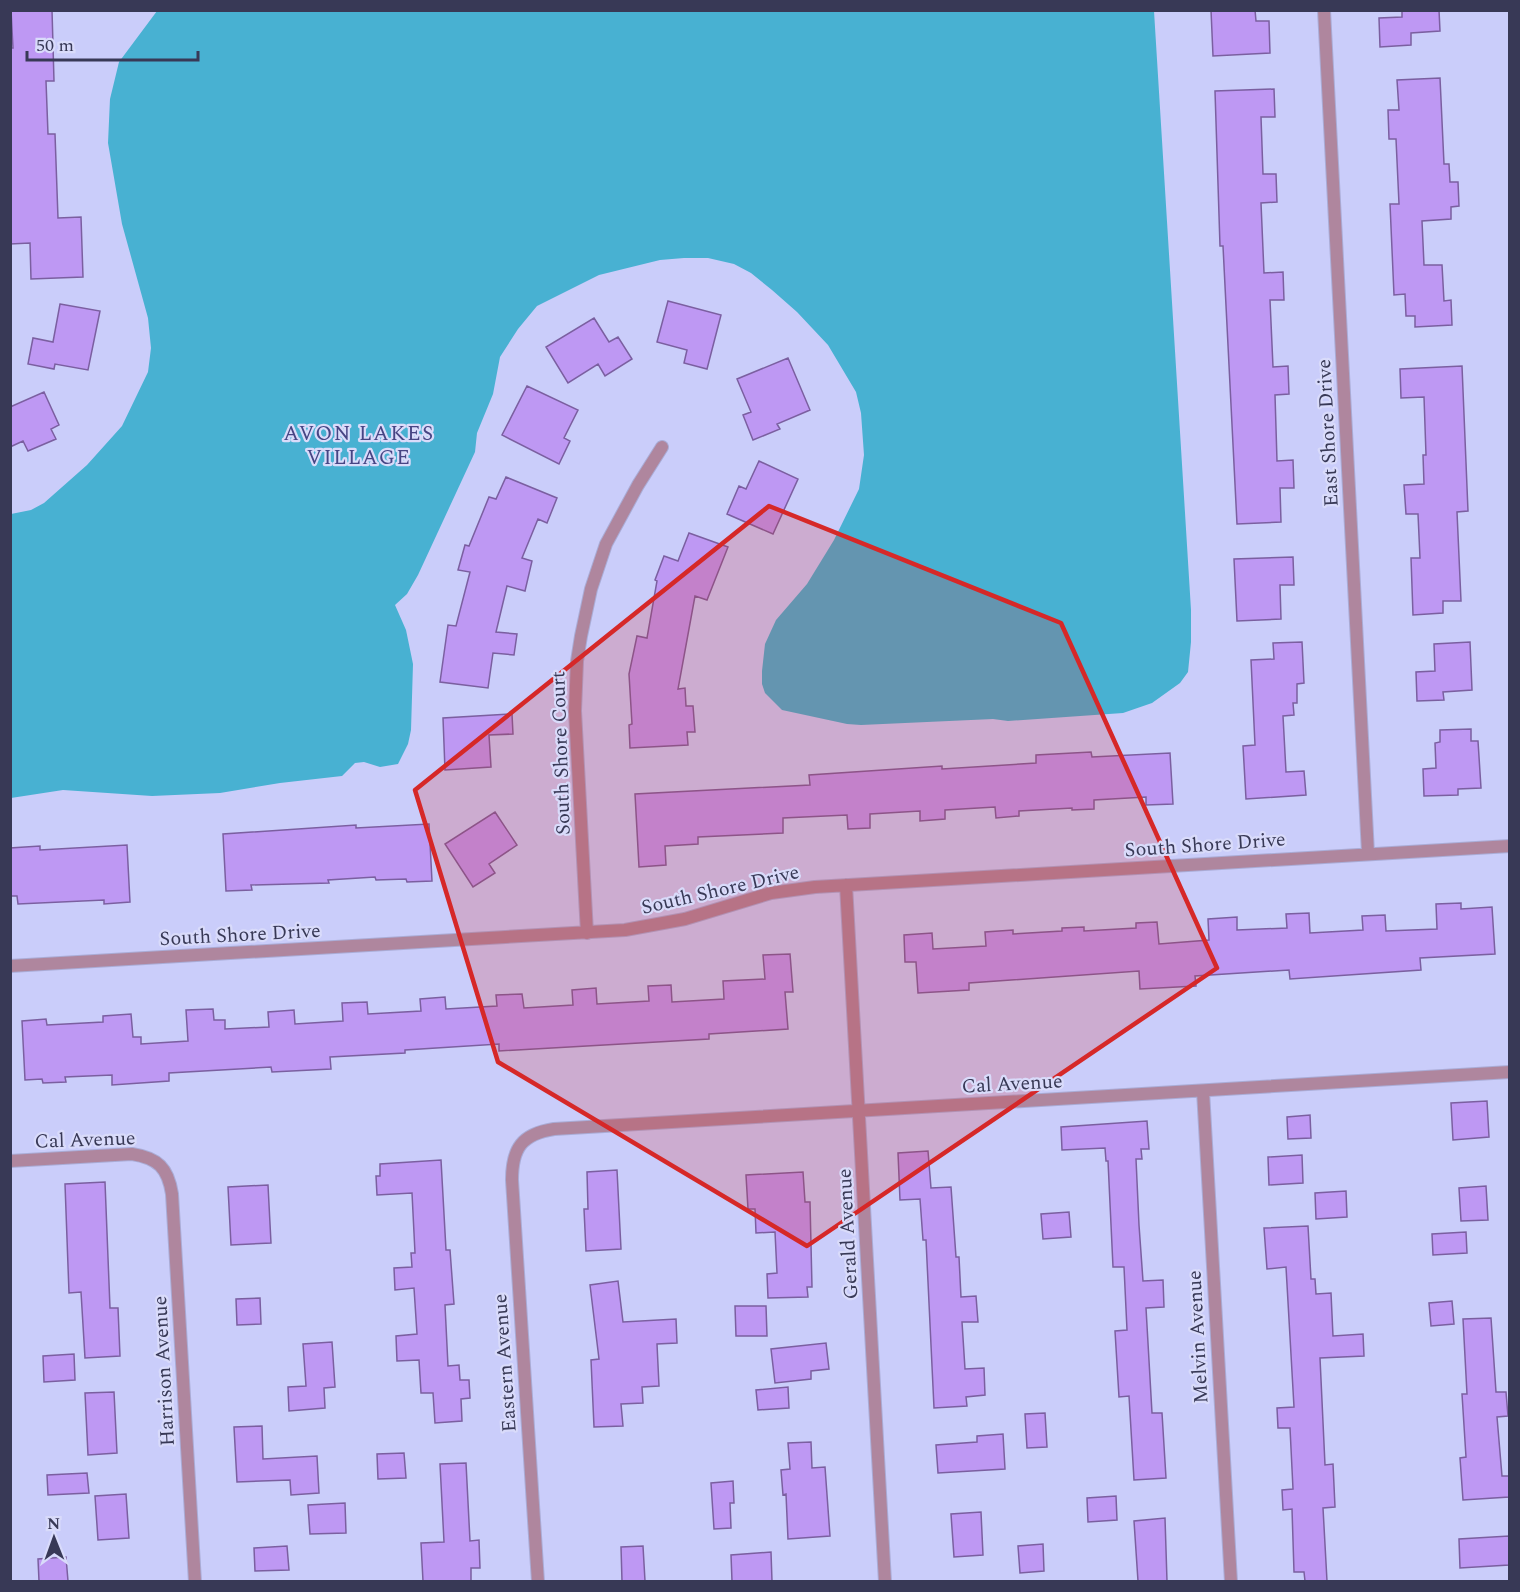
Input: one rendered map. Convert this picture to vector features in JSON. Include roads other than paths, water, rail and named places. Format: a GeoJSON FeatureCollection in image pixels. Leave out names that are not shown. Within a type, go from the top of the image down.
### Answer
{"type":"FeatureCollection","features":[{"type":"Feature","properties":{"kind":"street","name":"East Shore Drive"},"geometry":{"type":"LineString","coordinates":[[1324,10],[1368,853]]}},
{"type":"Feature","properties":{"kind":"street","name":"South Shore Court"},"geometry":{"type":"LineString","coordinates":[[587,933],[575,711],[577,661],[591,589],[606,544],[662,447]]}},
{"type":"Feature","properties":{"kind":"street","name":"South Shore Drive"},"geometry":{"type":"LineString","coordinates":[[10,966],[587,933],[655,926],[771,893],[797,888],[1509,846]]}},
{"type":"Feature","properties":{"kind":"street","name":"Gerald Avenue"},"geometry":{"type":"LineString","coordinates":[[846,885],[885,1581]]}},
{"type":"Feature","properties":{"kind":"street","name":"Cal Avenue"},"geometry":{"type":"LineString","coordinates":[[521,1143],[531,1135],[554,1129],[1509,1072]]}},
{"type":"Feature","properties":{"kind":"street","name":"Melvin Avenue"},"geometry":{"type":"LineString","coordinates":[[1203,1091],[1231,1581]]}},
{"type":"Feature","properties":{"kind":"street","name":"Eastern Avenue"},"geometry":{"type":"LineString","coordinates":[[521,1143],[515,1154],[512,1180],[538,1581]]}},
{"type":"Feature","properties":{"kind":"street","name":"Cal Avenue"},"geometry":{"type":"LineString","coordinates":[[10,1161],[132,1154],[146,1156],[158,1163]]}},
{"type":"Feature","properties":{"kind":"street","name":"Harrison Avenue"},"geometry":{"type":"LineString","coordinates":[[158,1163],[166,1172],[172,1194],[195,1581]]}},
{"type":"Feature","properties":{"kind":"water"},"geometry":{"type":"Polygon","coordinates":[[[157,11],[1154,11],[1191,610],[1188,672],[1180,683],[1152,703],[1123,713],[1008,721],[993,719],[861,725],[782,710],[765,693],[762,684],[765,644],[776,620],[807,584],[834,540],[859,489],[864,455],[861,413],[856,392],[828,345],[797,312],[751,273],[734,264],[708,258],[660,260],[599,275],[537,306],[518,329],[500,357],[493,394],[477,433],[475,452],[418,575],[407,594],[395,605],[406,630],[413,664],[411,730],[408,744],[398,764],[380,767],[364,762],[355,763],[342,776],[220,793],[152,796],[63,790],[11,798],[11,514],[31,510],[44,503],[87,465],[122,426],[148,372],[151,348],[148,318],[122,224],[108,143],[110,99],[119,62],[157,11]]]}},
{"type":"Feature","properties":{"kind":"district","name":"AVON LAKES VILLAGE"},"geometry":{"type":"Point","coordinates":[359,445]}}]}
